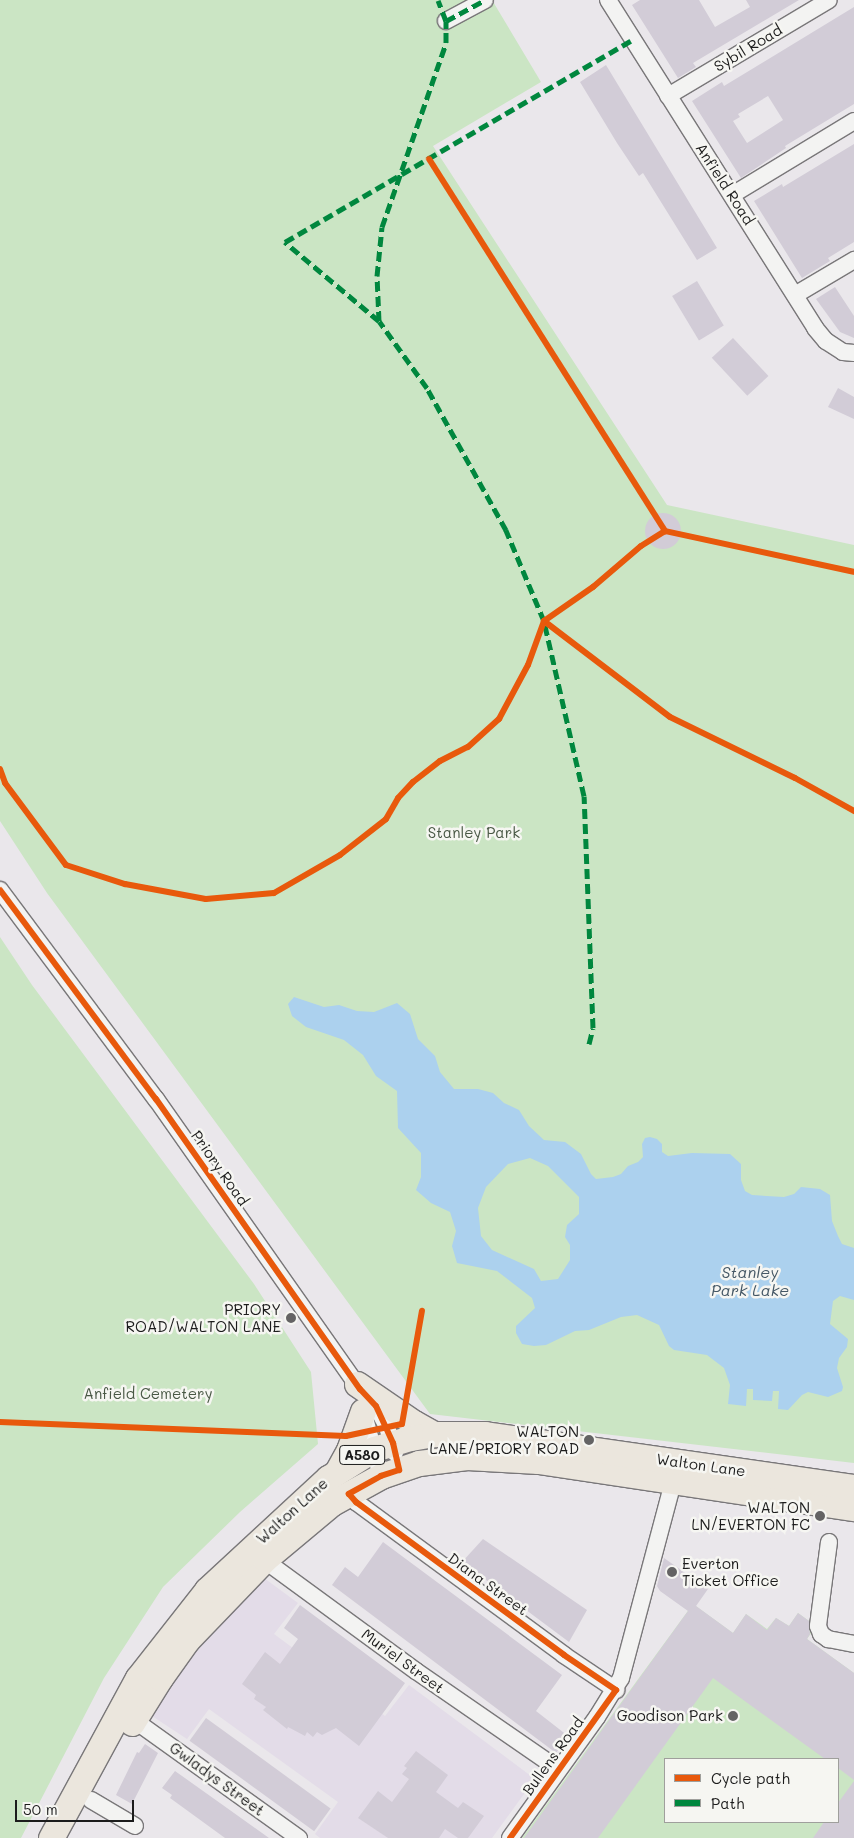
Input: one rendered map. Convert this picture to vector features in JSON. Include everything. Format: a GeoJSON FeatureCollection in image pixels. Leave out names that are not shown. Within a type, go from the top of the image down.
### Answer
{"type":"FeatureCollection","features":[{"type":"Feature","properties":{"kind":"highway"},"geometry":{"type":"LineString","coordinates":[[337,1472],[349,1450],[360,1395],[434,1434]]}},
{"type":"Feature","properties":{"kind":"highway","name":"Walton Lane"},"geometry":{"type":"LineString","coordinates":[[71,1838],[134,1720],[160,1678],[187,1640],[258,1553],[337,1472],[384,1446],[434,1434],[486,1434],[854,1508]]}},
{"type":"Feature","properties":{"kind":"highway","name":"Walton Lane"},"geometry":{"type":"LineString","coordinates":[[52,1838],[138,1678],[207,1590],[332,1503],[390,1473],[420,1462],[485,1457],[677,1471],[854,1487]]}},
{"type":"Feature","properties":{"kind":"street"},"geometry":{"type":"LineString","coordinates":[[446,21],[485,0]]}},
{"type":"Feature","properties":{"kind":"street","name":"Anfield Road"},"geometry":{"type":"LineString","coordinates":[[608,0],[794,295],[826,341],[843,352],[854,353]]}},
{"type":"Feature","properties":{"kind":"street","name":"Sybil Road"},"geometry":{"type":"LineString","coordinates":[[668,96],[829,0]]}},
{"type":"Feature","properties":{"kind":"street"},"geometry":{"type":"LineString","coordinates":[[732,195],[854,121]]}},
{"type":"Feature","properties":{"kind":"street"},"geometry":{"type":"LineString","coordinates":[[794,295],[854,260]]}},
{"type":"Feature","properties":{"kind":"street","name":"Priory Road"},"geometry":{"type":"LineString","coordinates":[[0,890],[156,1099],[360,1395],[376,1406],[384,1446]]}},
{"type":"Feature","properties":{"kind":"street"},"geometry":{"type":"LineString","coordinates":[[360,1395],[384,1446],[390,1473]]}},
{"type":"Feature","properties":{"kind":"street","name":"Bullens Road"},"geometry":{"type":"LineString","coordinates":[[510,1838],[616,1690],[621,1678],[677,1471]]}},
{"type":"Feature","properties":{"kind":"street","name":"Diana Street"},"geometry":{"type":"LineString","coordinates":[[349,1494],[356,1502],[564,1655],[616,1690]]}},
{"type":"Feature","properties":{"kind":"street"},"geometry":{"type":"LineString","coordinates":[[829,1542],[818,1626],[821,1634],[828,1639],[854,1644]]}},
{"type":"Feature","properties":{"kind":"street","name":"Muriel Street"},"geometry":{"type":"LineString","coordinates":[[258,1553],[416,1671],[558,1769]]}},
{"type":"Feature","properties":{"kind":"street","name":"Gwladys Street"},"geometry":{"type":"LineString","coordinates":[[134,1720],[299,1838]]}},
{"type":"Feature","properties":{"kind":"street"},"geometry":{"type":"LineString","coordinates":[[91,1800],[135,1826]]}},
{"type":"Feature","properties":{"kind":"shaded area"},"geometry":{"type":"Polygon","coordinates":[[[264,1578],[298,1603],[274,1634],[385,1716],[409,1685],[535,1779],[492,1838],[320,1838],[315,1834],[338,1802],[209,1709],[187,1739],[152,1716],[173,1683],[209,1635],[264,1578]]]}},
{"type":"Feature","properties":{"kind":"green space","name":"Stanley Park"},"geometry":{"type":"Polygon","coordinates":[[[0,0],[492,0],[541,82],[433,146],[667,505],[854,545],[854,1463],[430,1414],[47,893],[0,821],[0,0]]]}},
{"type":"Feature","properties":{"kind":"green space","name":"Anfield Cemetery"},"geometry":{"type":"Polygon","coordinates":[[[0,937],[32,985],[254,1284],[311,1372],[318,1444],[240,1512],[163,1587],[104,1678],[21,1838],[0,1838],[0,937]]]}},
{"type":"Feature","properties":{"kind":"green space","name":"Goodison Park"},"geometry":{"type":"Polygon","coordinates":[[[693,1604],[733,1633],[746,1614],[767,1629],[776,1618],[789,1626],[798,1613],[816,1626],[807,1639],[854,1673],[854,1838],[522,1838],[693,1604]]]}},
{"type":"Feature","properties":{"kind":"water","name":"Stanley Park Lake"},"geometry":{"type":"Polygon","coordinates":[[[294,997],[324,1007],[339,1005],[357,1011],[374,1012],[397,1003],[410,1014],[418,1039],[435,1056],[440,1072],[454,1089],[478,1089],[493,1093],[504,1103],[519,1110],[529,1126],[544,1140],[565,1142],[581,1154],[591,1174],[596,1179],[621,1174],[628,1166],[638,1162],[643,1157],[642,1144],[645,1138],[650,1137],[657,1139],[662,1144],[662,1152],[668,1156],[692,1153],[730,1154],[741,1164],[741,1180],[745,1191],[752,1195],[784,1197],[794,1194],[801,1187],[820,1189],[830,1195],[832,1221],[838,1236],[842,1244],[854,1248],[854,1300],[840,1296],[833,1301],[830,1324],[848,1339],[847,1347],[839,1358],[837,1368],[843,1387],[842,1391],[828,1397],[808,1392],[802,1395],[788,1410],[778,1409],[779,1391],[773,1391],[772,1401],[753,1400],[753,1389],[747,1389],[746,1406],[728,1404],[730,1385],[724,1368],[707,1355],[674,1350],[669,1346],[659,1325],[637,1315],[621,1317],[589,1330],[575,1331],[546,1345],[522,1344],[516,1333],[516,1326],[535,1308],[532,1298],[497,1271],[457,1263],[452,1246],[456,1231],[450,1212],[431,1203],[416,1190],[421,1177],[421,1153],[398,1128],[397,1091],[376,1076],[363,1055],[344,1040],[306,1027],[292,1016],[288,1004],[294,997]],[[530,1158],[508,1164],[486,1187],[478,1208],[481,1236],[492,1250],[534,1269],[541,1281],[558,1279],[570,1260],[570,1245],[565,1237],[567,1225],[579,1214],[579,1197],[548,1166],[530,1158]]]}},
{"type":"Feature","properties":{"kind":"building"},"geometry":{"type":"Polygon","coordinates":[[[640,0],[699,0],[715,27],[750,7],[746,0],[799,0],[693,63],[696,67],[678,78],[632,5],[640,0]]]}},
{"type":"Feature","properties":{"kind":"building"},"geometry":{"type":"Polygon","coordinates":[[[854,7],[854,104],[785,146],[786,148],[741,178],[692,101],[722,82],[724,86],[854,7]],[[768,96],[738,114],[740,117],[733,121],[747,143],[783,120],[768,96]]]}},
{"type":"Feature","properties":{"kind":"building"},"geometry":{"type":"Polygon","coordinates":[[[606,65],[717,248],[697,260],[643,173],[639,176],[580,82],[606,65]]]}},
{"type":"Feature","properties":{"kind":"building"},"geometry":{"type":"Polygon","coordinates":[[[854,144],[854,242],[828,258],[830,261],[802,278],[754,201],[782,184],[783,187],[854,144]]]}},
{"type":"Feature","properties":{"kind":"building"},"geometry":{"type":"Polygon","coordinates":[[[697,281],[724,326],[699,341],[672,296],[697,281]]]}},
{"type":"Feature","properties":{"kind":"building"},"geometry":{"type":"Polygon","coordinates":[[[835,287],[854,316],[854,338],[840,332],[816,299],[835,287]]]}},
{"type":"Feature","properties":{"kind":"building"},"geometry":{"type":"Polygon","coordinates":[[[733,338],[768,376],[747,396],[712,358],[733,338]]]}},
{"type":"Feature","properties":{"kind":"building"},"geometry":{"type":"Polygon","coordinates":[[[838,388],[854,397],[854,419],[828,407],[838,388]]]}},
{"type":"Feature","properties":{"kind":"building"},"geometry":{"type":"Polygon","coordinates":[[[663,513],[670,514],[676,518],[680,524],[680,538],[676,544],[670,548],[663,549],[656,548],[650,544],[646,538],[645,531],[646,524],[650,518],[656,514],[663,513]]]}},
{"type":"Feature","properties":{"kind":"building"},"geometry":{"type":"Polygon","coordinates":[[[483,1539],[587,1610],[569,1642],[462,1562],[483,1539]]]}},
{"type":"Feature","properties":{"kind":"building"},"geometry":{"type":"Polygon","coordinates":[[[383,1542],[562,1675],[536,1711],[568,1736],[556,1753],[332,1585],[345,1567],[358,1577],[383,1542]]]}},
{"type":"Feature","properties":{"kind":"building","name":"Goodison Park"},"geometry":{"type":"Polygon","coordinates":[[[664,1558],[708,1589],[696,1606],[733,1633],[746,1614],[767,1630],[776,1618],[789,1626],[798,1613],[809,1621],[810,1634],[807,1639],[854,1673],[854,1780],[839,1769],[839,1758],[824,1758],[713,1678],[598,1838],[524,1838],[688,1611],[660,1591],[657,1586],[664,1558]]]}},
{"type":"Feature","properties":{"kind":"building"},"geometry":{"type":"Polygon","coordinates":[[[300,1605],[405,1683],[359,1746],[336,1728],[322,1735],[317,1732],[313,1737],[307,1732],[305,1736],[288,1727],[287,1729],[263,1710],[266,1707],[254,1699],[256,1695],[242,1684],[265,1652],[280,1664],[298,1639],[284,1628],[300,1605]]]}},
{"type":"Feature","properties":{"kind":"building"},"geometry":{"type":"Polygon","coordinates":[[[206,1718],[331,1809],[314,1831],[190,1741],[206,1718]]]}},
{"type":"Feature","properties":{"kind":"building"},"geometry":{"type":"Polygon","coordinates":[[[145,1744],[158,1753],[132,1804],[116,1795],[137,1752],[139,1753],[145,1744]]]}},
{"type":"Feature","properties":{"kind":"building"},"geometry":{"type":"Polygon","coordinates":[[[416,1751],[448,1775],[436,1792],[458,1808],[463,1802],[484,1816],[468,1838],[458,1838],[445,1829],[439,1838],[388,1838],[358,1818],[378,1791],[392,1802],[409,1779],[402,1774],[407,1768],[404,1766],[416,1751]]]}},
{"type":"Feature","properties":{"kind":"building"},"geometry":{"type":"Polygon","coordinates":[[[175,1771],[269,1838],[225,1838],[170,1798],[172,1795],[162,1788],[175,1771]]]}},
{"type":"Feature","properties":{"kind":"building"},"geometry":{"type":"Polygon","coordinates":[[[854,1781],[854,1838],[813,1838],[823,1823],[839,1823],[839,1802],[854,1781]]]}},
{"type":"Feature","properties":{"kind":"marked path"},"geometry":{"type":"LineString","coordinates":[[379,321],[377,276],[382,227],[446,43],[446,21],[438,0]]}},
{"type":"Feature","properties":{"kind":"marked path"},"geometry":{"type":"LineString","coordinates":[[446,21],[485,0]]}},
{"type":"Feature","properties":{"kind":"marked path"},"geometry":{"type":"LineString","coordinates":[[589,1044],[593,1028],[584,796],[544,621],[506,530],[427,388],[379,321],[285,242],[634,39]]}},
{"type":"Feature","properties":{"kind":"cycle path"},"geometry":{"type":"LineString","coordinates":[[429,159],[665,531],[854,572]]}},
{"type":"Feature","properties":{"kind":"cycle path"},"geometry":{"type":"LineString","coordinates":[[0,769],[5,783],[66,865],[125,884],[206,899],[274,893],[340,855],[386,819],[398,798],[413,782],[440,761],[468,747],[499,719],[528,665],[544,621],[593,587],[641,546],[665,531]]}},
{"type":"Feature","properties":{"kind":"cycle path"},"geometry":{"type":"LineString","coordinates":[[544,621],[670,717],[795,778],[854,811]]}},
{"type":"Feature","properties":{"kind":"cycle path"},"geometry":{"type":"LineString","coordinates":[[0,890],[156,1099],[360,1389],[376,1406],[393,1443],[399,1470],[381,1476],[349,1494],[356,1502],[564,1655],[616,1690],[510,1838]]}},
{"type":"Feature","properties":{"kind":"cycle path"},"geometry":{"type":"LineString","coordinates":[[0,1422],[346,1436],[402,1424],[422,1311]]}},
{"type":"Feature","properties":{"kind":"place","name":"PRIORY ROAD/WALTON LANE"},"geometry":{"type":"Point","coordinates":[291,1318]}},
{"type":"Feature","properties":{"kind":"place","name":"WALTON LANE/PRIORY ROAD"},"geometry":{"type":"Point","coordinates":[589,1440]}},
{"type":"Feature","properties":{"kind":"place","name":"WALTON LN/EVERTON FC"},"geometry":{"type":"Point","coordinates":[820,1516]}},
{"type":"Feature","properties":{"kind":"place","name":"Everton Ticket Office"},"geometry":{"type":"Point","coordinates":[672,1572]}},
{"type":"Feature","properties":{"kind":"place","name":"Goodison Park"},"geometry":{"type":"Point","coordinates":[733,1716]}}]}
